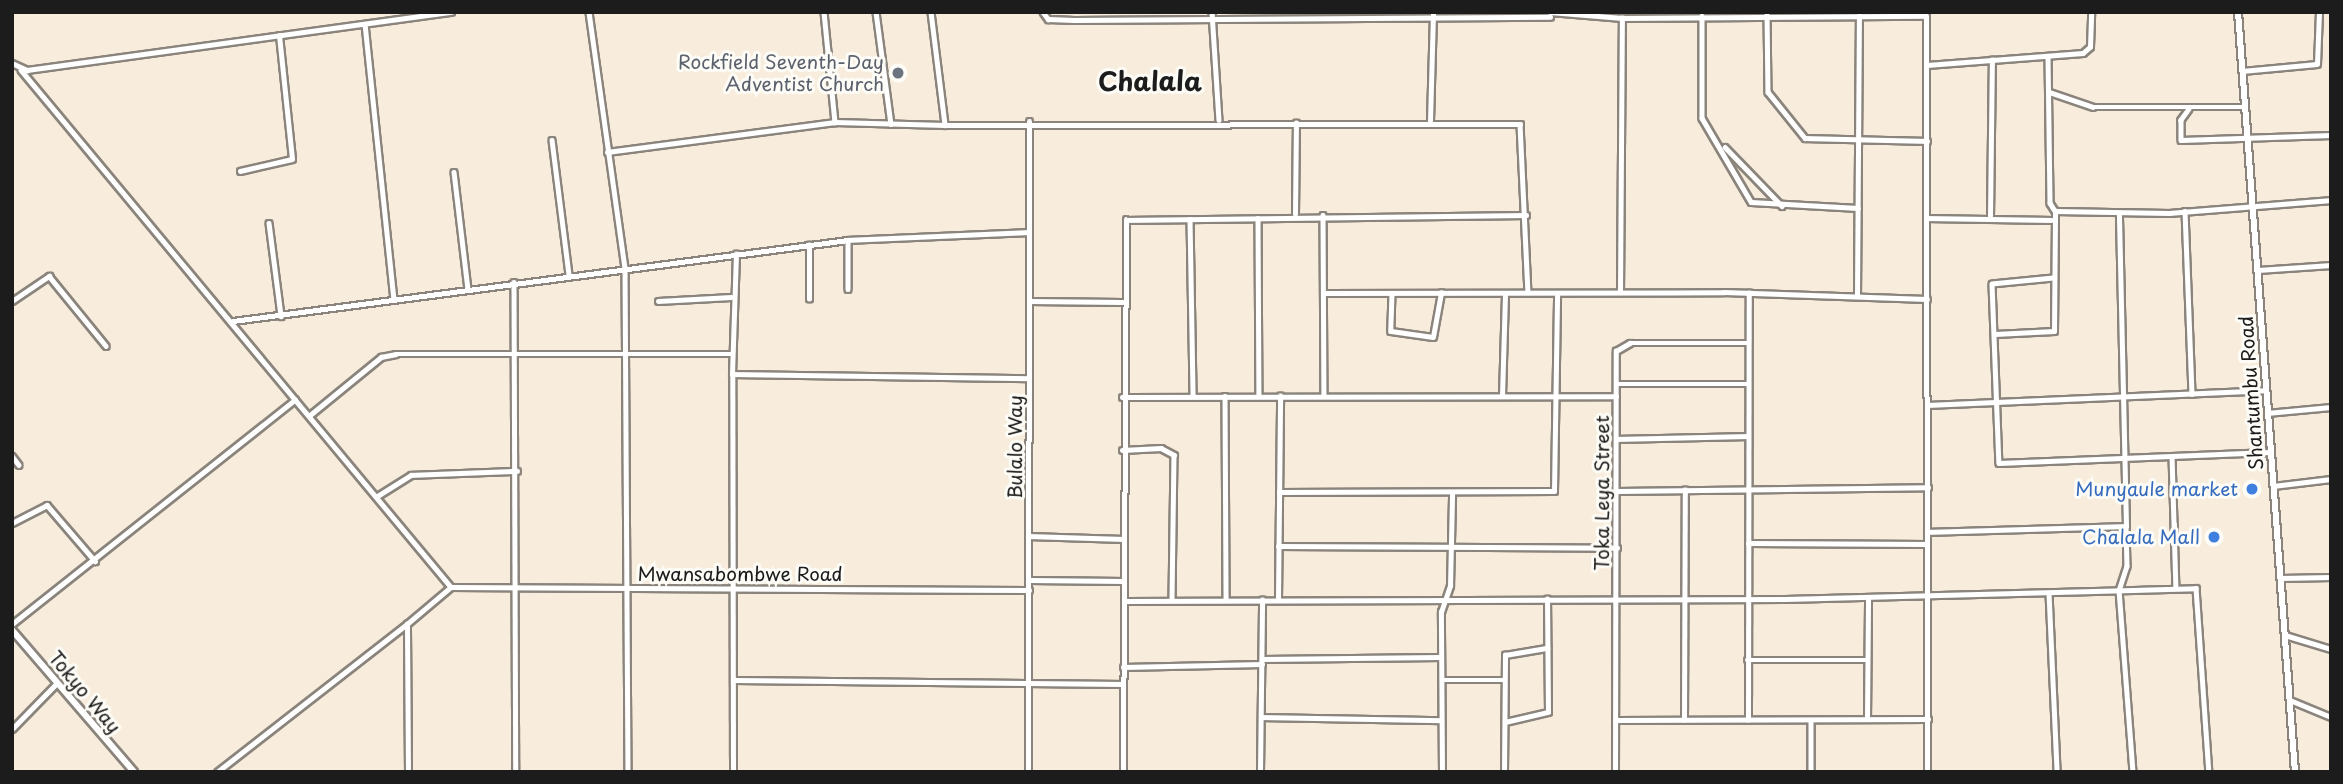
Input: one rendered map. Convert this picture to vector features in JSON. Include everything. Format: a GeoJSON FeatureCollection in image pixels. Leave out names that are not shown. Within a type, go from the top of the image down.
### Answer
{"type":"FeatureCollection","features":[{"type":"Feature","properties":{"kind":"street"},"geometry":{"type":"LineString","coordinates":[[21,69],[451,12]]}},
{"type":"Feature","properties":{"kind":"street"},"geometry":{"type":"LineString","coordinates":[[589,12],[625,268],[628,772]]}},
{"type":"Feature","properties":{"kind":"street"},"geometry":{"type":"LineString","coordinates":[[824,12],[835,122]]}},
{"type":"Feature","properties":{"kind":"street"},"geometry":{"type":"LineString","coordinates":[[876,12],[891,124]]}},
{"type":"Feature","properties":{"kind":"street"},"geometry":{"type":"LineString","coordinates":[[931,12],[945,125]]}},
{"type":"Feature","properties":{"kind":"street"},"geometry":{"type":"LineString","coordinates":[[1043,12],[1053,20],[1214,21],[1434,15],[1622,18],[1767,13],[1859,16],[1926,14],[1928,772]]}},
{"type":"Feature","properties":{"kind":"street"},"geometry":{"type":"LineString","coordinates":[[1212,12],[1219,120]]}},
{"type":"Feature","properties":{"kind":"street"},"geometry":{"type":"LineString","coordinates":[[1927,65],[2048,57],[2088,50],[2091,12]]}},
{"type":"Feature","properties":{"kind":"street","name":"Shantumbu Road"},"geometry":{"type":"LineString","coordinates":[[2238,12],[2295,772]]}},
{"type":"Feature","properties":{"kind":"street"},"geometry":{"type":"LineString","coordinates":[[2242,71],[2317,64],[2319,12]]}},
{"type":"Feature","properties":{"kind":"street"},"geometry":{"type":"LineString","coordinates":[[1767,13],[1766,82],[1787,121],[1811,140],[1927,141]]}},
{"type":"Feature","properties":{"kind":"street"},"geometry":{"type":"LineString","coordinates":[[1430,121],[1434,15]]}},
{"type":"Feature","properties":{"kind":"street"},"geometry":{"type":"LineString","coordinates":[[1702,16],[1702,118],[1721,143],[1783,206]]}},
{"type":"Feature","properties":{"kind":"street"},"geometry":{"type":"LineString","coordinates":[[1857,295],[1859,16]]}},
{"type":"Feature","properties":{"kind":"street"},"geometry":{"type":"LineString","coordinates":[[1620,292],[1622,18]]}},
{"type":"Feature","properties":{"kind":"street"},"geometry":{"type":"LineString","coordinates":[[365,24],[394,299]]}},
{"type":"Feature","properties":{"kind":"street"},"geometry":{"type":"LineString","coordinates":[[240,171],[292,159],[279,36]]}},
{"type":"Feature","properties":{"kind":"street"},"geometry":{"type":"LineString","coordinates":[[2048,57],[2050,203],[2055,211]]}},
{"type":"Feature","properties":{"kind":"street"},"geometry":{"type":"LineString","coordinates":[[1990,216],[1992,60]]}},
{"type":"Feature","properties":{"kind":"street"},"geometry":{"type":"LineString","coordinates":[[12,63],[21,69],[233,321],[451,587],[217,772]]}},
{"type":"Feature","properties":{"kind":"street"},"geometry":{"type":"LineString","coordinates":[[2048,92],[2083,106],[2245,107]]}},
{"type":"Feature","properties":{"kind":"street"},"geometry":{"type":"LineString","coordinates":[[2190,108],[2180,120],[2180,139],[2247,141],[2331,135]]}},
{"type":"Feature","properties":{"kind":"street"},"geometry":{"type":"LineString","coordinates":[[607,152],[835,122],[945,125],[1219,120],[1296,123],[1430,121],[1523,125],[1528,292]]}},
{"type":"Feature","properties":{"kind":"street","name":"Bulalo Way"},"geometry":{"type":"LineString","coordinates":[[1028,772],[1029,122]]}},
{"type":"Feature","properties":{"kind":"street"},"geometry":{"type":"LineString","coordinates":[[1295,214],[1296,123]]}},
{"type":"Feature","properties":{"kind":"street"},"geometry":{"type":"LineString","coordinates":[[552,140],[569,274]]}},
{"type":"Feature","properties":{"kind":"street"},"geometry":{"type":"LineString","coordinates":[[1721,143],[1752,204],[1858,208]]}},
{"type":"Feature","properties":{"kind":"street"},"geometry":{"type":"LineString","coordinates":[[454,172],[468,289]]}},
{"type":"Feature","properties":{"kind":"street"},"geometry":{"type":"LineString","coordinates":[[2055,211],[2119,214],[2331,200]]}},
{"type":"Feature","properties":{"kind":"street"},"geometry":{"type":"LineString","coordinates":[[1995,334],[2054,331],[2051,220],[2055,211]]}},
{"type":"Feature","properties":{"kind":"street"},"geometry":{"type":"LineString","coordinates":[[2185,211],[2192,394]]}},
{"type":"Feature","properties":{"kind":"street"},"geometry":{"type":"LineString","coordinates":[[1123,772],[1122,302],[1126,220],[1258,218],[1295,214],[1526,215]]}},
{"type":"Feature","properties":{"kind":"street"},"geometry":{"type":"LineString","coordinates":[[2119,214],[2124,396],[2122,460],[2127,566],[2119,590],[2133,772]]}},
{"type":"Feature","properties":{"kind":"street"},"geometry":{"type":"LineString","coordinates":[[1323,215],[1324,396]]}},
{"type":"Feature","properties":{"kind":"street"},"geometry":{"type":"LineString","coordinates":[[1927,218],[1990,216],[2051,220]]}},
{"type":"Feature","properties":{"kind":"street"},"geometry":{"type":"LineString","coordinates":[[1258,218],[1259,396]]}},
{"type":"Feature","properties":{"kind":"street"},"geometry":{"type":"LineString","coordinates":[[1191,219],[1193,396]]}},
{"type":"Feature","properties":{"kind":"street"},"geometry":{"type":"LineString","coordinates":[[269,223],[281,316]]}},
{"type":"Feature","properties":{"kind":"street"},"geometry":{"type":"LineString","coordinates":[[233,321],[809,244],[1028,232]]}},
{"type":"Feature","properties":{"kind":"street"},"geometry":{"type":"LineString","coordinates":[[848,240],[848,289]]}},
{"type":"Feature","properties":{"kind":"street"},"geometry":{"type":"LineString","coordinates":[[809,244],[809,299]]}},
{"type":"Feature","properties":{"kind":"street"},"geometry":{"type":"LineString","coordinates":[[733,772],[735,587],[731,297],[736,254]]}},
{"type":"Feature","properties":{"kind":"street"},"geometry":{"type":"LineString","coordinates":[[2258,270],[2331,265]]}},
{"type":"Feature","properties":{"kind":"street"},"geometry":{"type":"LineString","coordinates":[[12,300],[49,276],[106,346]]}},
{"type":"Feature","properties":{"kind":"street"},"geometry":{"type":"LineString","coordinates":[[2053,278],[1992,284],[1995,400],[2000,463],[2270,452]]}},
{"type":"Feature","properties":{"kind":"street"},"geometry":{"type":"LineString","coordinates":[[514,282],[518,589],[516,772]]}},
{"type":"Feature","properties":{"kind":"street"},"geometry":{"type":"LineString","coordinates":[[1324,293],[1528,292],[1557,296],[1620,292],[1749,292],[1927,299]]}},
{"type":"Feature","properties":{"kind":"street"},"geometry":{"type":"LineString","coordinates":[[1748,720],[1749,292]]}},
{"type":"Feature","properties":{"kind":"street"},"geometry":{"type":"LineString","coordinates":[[1392,294],[1391,331],[1433,337],[1441,293]]}},
{"type":"Feature","properties":{"kind":"street"},"geometry":{"type":"LineString","coordinates":[[1502,396],[1505,294]]}},
{"type":"Feature","properties":{"kind":"street"},"geometry":{"type":"LineString","coordinates":[[1279,492],[1452,495],[1554,491],[1557,296]]}},
{"type":"Feature","properties":{"kind":"street"},"geometry":{"type":"LineString","coordinates":[[658,302],[731,297]]}},
{"type":"Feature","properties":{"kind":"street"},"geometry":{"type":"LineString","coordinates":[[1029,301],[1122,302]]}},
{"type":"Feature","properties":{"kind":"street","name":"Toka Leya Street"},"geometry":{"type":"LineString","coordinates":[[1615,772],[1616,396],[1622,343],[1749,343]]}},
{"type":"Feature","properties":{"kind":"street"},"geometry":{"type":"LineString","coordinates":[[310,415],[384,356],[516,351],[732,354]]}},
{"type":"Feature","properties":{"kind":"street"},"geometry":{"type":"LineString","coordinates":[[732,374],[1029,378]]}},
{"type":"Feature","properties":{"kind":"street"},"geometry":{"type":"LineString","coordinates":[[1617,384],[1747,384]]}},
{"type":"Feature","properties":{"kind":"street"},"geometry":{"type":"LineString","coordinates":[[1927,405],[2266,390]]}},
{"type":"Feature","properties":{"kind":"street"},"geometry":{"type":"LineString","coordinates":[[1225,396],[1226,599]]}},
{"type":"Feature","properties":{"kind":"street"},"geometry":{"type":"LineString","coordinates":[[1278,599],[1280,396]]}},
{"type":"Feature","properties":{"kind":"street"},"geometry":{"type":"LineString","coordinates":[[1122,397],[1616,396]]}},
{"type":"Feature","properties":{"kind":"street"},"geometry":{"type":"LineString","coordinates":[[12,624],[96,561],[296,400]]}},
{"type":"Feature","properties":{"kind":"street"},"geometry":{"type":"LineString","coordinates":[[2267,413],[2331,407]]}},
{"type":"Feature","properties":{"kind":"street"},"geometry":{"type":"LineString","coordinates":[[1617,439],[1747,436]]}},
{"type":"Feature","properties":{"kind":"street"},"geometry":{"type":"LineString","coordinates":[[1122,450],[1161,448],[1174,455],[1172,600]]}},
{"type":"Feature","properties":{"kind":"street"},"geometry":{"type":"LineString","coordinates":[[12,456],[19,465]]}},
{"type":"Feature","properties":{"kind":"street"},"geometry":{"type":"LineString","coordinates":[[2172,456],[2176,589]]}},
{"type":"Feature","properties":{"kind":"street"},"geometry":{"type":"LineString","coordinates":[[376,497],[411,475],[517,471]]}},
{"type":"Feature","properties":{"kind":"street"},"geometry":{"type":"LineString","coordinates":[[2273,485],[2331,479]]}},
{"type":"Feature","properties":{"kind":"street"},"geometry":{"type":"LineString","coordinates":[[1617,491],[1928,487]]}},
{"type":"Feature","properties":{"kind":"street"},"geometry":{"type":"LineString","coordinates":[[1684,720],[1685,490]]}},
{"type":"Feature","properties":{"kind":"street"},"geometry":{"type":"LineString","coordinates":[[1442,772],[1441,657],[1451,547],[1452,495]]}},
{"type":"Feature","properties":{"kind":"street"},"geometry":{"type":"LineString","coordinates":[[12,523],[47,505],[96,561]]}},
{"type":"Feature","properties":{"kind":"street"},"geometry":{"type":"LineString","coordinates":[[1927,531],[2126,526]]}},
{"type":"Feature","properties":{"kind":"street"},"geometry":{"type":"LineString","coordinates":[[1028,536],[1124,539]]}},
{"type":"Feature","properties":{"kind":"street"},"geometry":{"type":"LineString","coordinates":[[1748,543],[1927,544]]}},
{"type":"Feature","properties":{"kind":"street"},"geometry":{"type":"LineString","coordinates":[[1278,546],[1616,548]]}},
{"type":"Feature","properties":{"kind":"street"},"geometry":{"type":"LineString","coordinates":[[2281,578],[2331,577]]}},
{"type":"Feature","properties":{"kind":"street"},"geometry":{"type":"LineString","coordinates":[[1029,580],[1124,582]]}},
{"type":"Feature","properties":{"kind":"street","name":"Mwansabombwe Road"},"geometry":{"type":"LineString","coordinates":[[451,587],[1029,590]]}},
{"type":"Feature","properties":{"kind":"street"},"geometry":{"type":"LineString","coordinates":[[1124,601],[1447,597],[1747,600],[2196,588],[2209,772]]}},
{"type":"Feature","properties":{"kind":"street"},"geometry":{"type":"LineString","coordinates":[[2049,593],[2057,772]]}},
{"type":"Feature","properties":{"kind":"street"},"geometry":{"type":"LineString","coordinates":[[1867,719],[1868,598]]}},
{"type":"Feature","properties":{"kind":"street"},"geometry":{"type":"LineString","coordinates":[[1505,722],[1547,715],[1547,599]]}},
{"type":"Feature","properties":{"kind":"street"},"geometry":{"type":"LineString","coordinates":[[1260,772],[1262,600]]}},
{"type":"Feature","properties":{"kind":"street"},"geometry":{"type":"LineString","coordinates":[[407,624],[408,772]]}},
{"type":"Feature","properties":{"kind":"street","name":"Tokyo Way"},"geometry":{"type":"LineString","coordinates":[[12,630],[134,772]]}},
{"type":"Feature","properties":{"kind":"street"},"geometry":{"type":"LineString","coordinates":[[2284,634],[2331,649]]}},
{"type":"Feature","properties":{"kind":"street"},"geometry":{"type":"LineString","coordinates":[[1504,772],[1506,653],[1547,648]]}},
{"type":"Feature","properties":{"kind":"street"},"geometry":{"type":"LineString","coordinates":[[1123,667],[1441,657]]}},
{"type":"Feature","properties":{"kind":"street"},"geometry":{"type":"LineString","coordinates":[[1748,660],[1867,660]]}},
{"type":"Feature","properties":{"kind":"street"},"geometry":{"type":"LineString","coordinates":[[735,680],[1123,684]]}},
{"type":"Feature","properties":{"kind":"street"},"geometry":{"type":"LineString","coordinates":[[1441,680],[1504,680]]}},
{"type":"Feature","properties":{"kind":"street"},"geometry":{"type":"LineString","coordinates":[[12,729],[57,683]]}},
{"type":"Feature","properties":{"kind":"street"},"geometry":{"type":"LineString","coordinates":[[2289,699],[2331,717]]}},
{"type":"Feature","properties":{"kind":"street"},"geometry":{"type":"LineString","coordinates":[[1261,717],[1441,720]]}},
{"type":"Feature","properties":{"kind":"street"},"geometry":{"type":"LineString","coordinates":[[1615,720],[1928,719]]}},
{"type":"Feature","properties":{"kind":"street"},"geometry":{"type":"LineString","coordinates":[[1811,720],[1811,772]]}},
{"type":"Feature","properties":{"kind":"place","name":"Rockfield Seventh-Day Adventist Church"},"geometry":{"type":"Point","coordinates":[898,73]}},
{"type":"Feature","properties":{"kind":"place","name":"Munyaule market"},"geometry":{"type":"Point","coordinates":[2252,489]}},
{"type":"Feature","properties":{"kind":"place","name":"Chalala Mall"},"geometry":{"type":"Point","coordinates":[2214,537]}},
{"type":"Feature","properties":{"kind":"district","name":"Chalala"},"geometry":{"type":"Point","coordinates":[1150,81]}}]}
